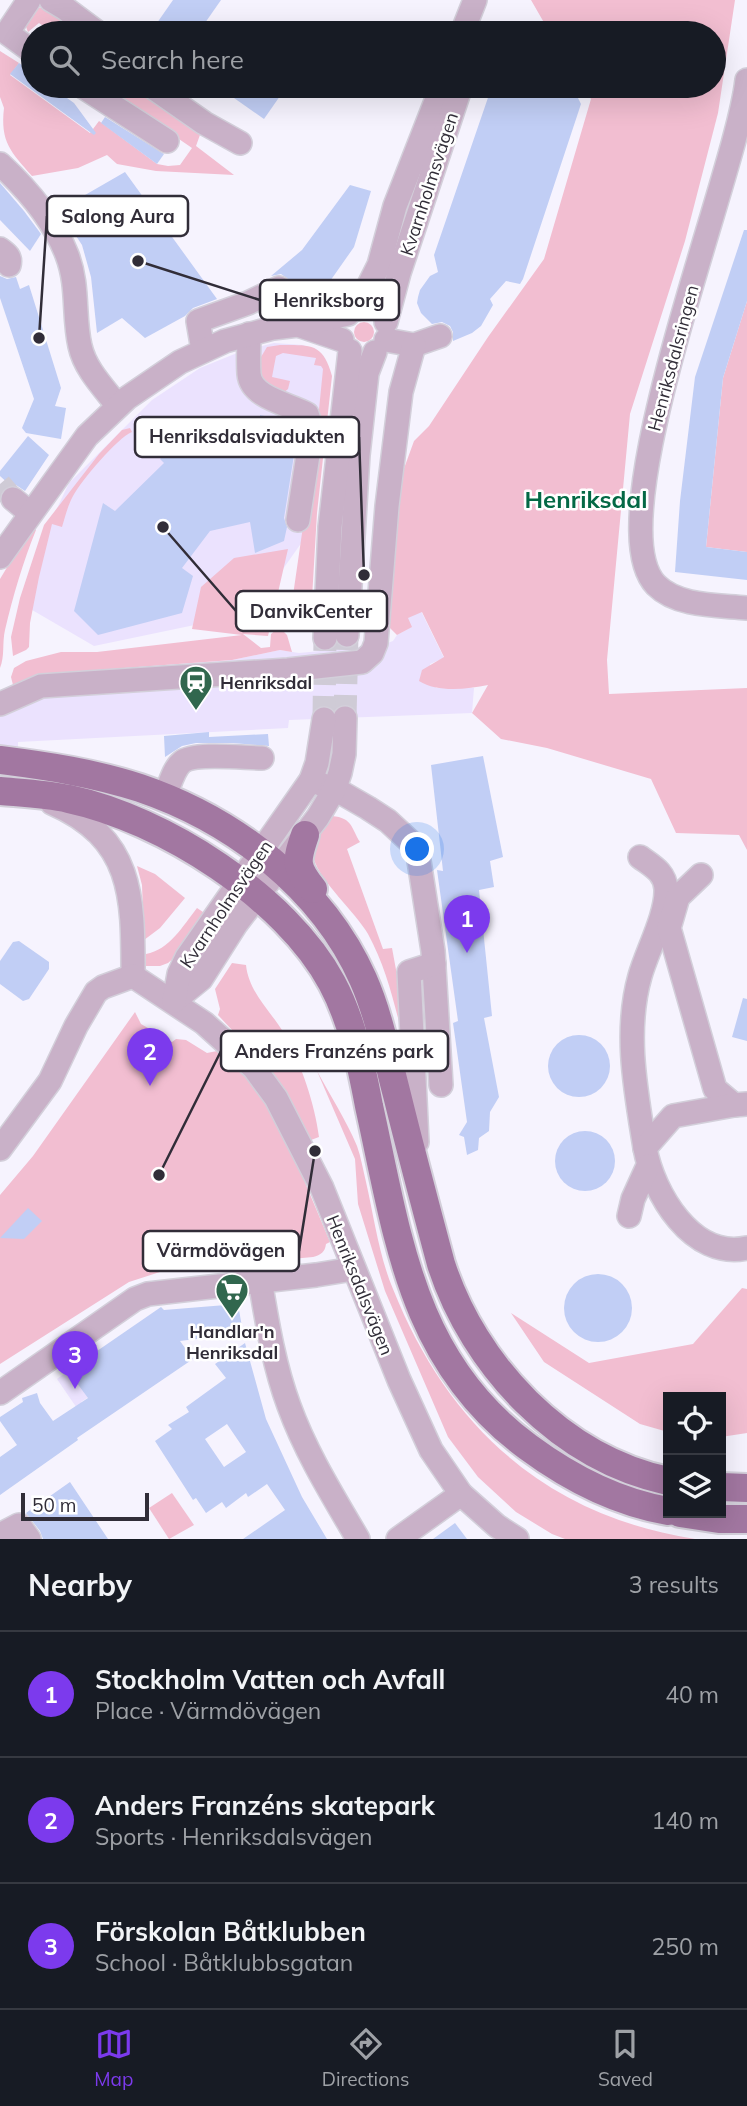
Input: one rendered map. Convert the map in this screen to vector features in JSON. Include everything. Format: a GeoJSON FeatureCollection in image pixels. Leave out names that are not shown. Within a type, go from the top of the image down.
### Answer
{"type":"FeatureCollection","features":[{"type":"Feature","properties":{"kind":"main road"},"geometry":{"type":"LineString","coordinates":[[0,760],[51,766],[102,777],[164,798],[195,812],[270,860],[306,893],[349,951],[364,982],[450,1292],[491,1362],[531,1407],[586,1448],[617,1463],[663,1479]]}},
{"type":"Feature","properties":{"kind":"main road"},"geometry":{"type":"LineString","coordinates":[[0,791],[69,799],[138,823],[179,842],[249,889],[306,942],[332,983],[347,1021],[362,1072],[398,1241],[418,1304],[433,1339],[453,1371],[485,1411],[510,1434],[565,1474],[598,1490],[663,1510]]}},
{"type":"Feature","properties":{"kind":"main road"},"geometry":{"type":"LineString","coordinates":[[305,835],[297,859],[299,868],[350,935],[369,970],[385,1010],[389,1034],[384,1048]]}},
{"type":"Feature","properties":{"kind":"main road"},"geometry":{"type":"LineString","coordinates":[[726,1487],[747,1488]]}},
{"type":"Feature","properties":{"kind":"main road"},"geometry":{"type":"LineString","coordinates":[[712,1518],[747,1519]]}},
{"type":"Feature","properties":{"kind":"street"},"geometry":{"type":"LineString","coordinates":[[21,43],[7,33],[29,0]]}},
{"type":"Feature","properties":{"kind":"street"},"geometry":{"type":"LineString","coordinates":[[51,0],[82,21]]}},
{"type":"Feature","properties":{"kind":"street"},"geometry":{"type":"LineString","coordinates":[[467,21],[475,0]]}},
{"type":"Feature","properties":{"kind":"street"},"geometry":{"type":"LineString","coordinates":[[481,21],[489,0]]}},
{"type":"Feature","properties":{"kind":"street","name":"Henriksdalsringen"},"geometry":{"type":"LineString","coordinates":[[747,80],[728,165],[666,372],[639,528],[647,571],[656,584],[671,596],[701,604],[747,608]]}},
{"type":"Feature","properties":{"kind":"street"},"geometry":{"type":"LineString","coordinates":[[101,98],[167,141]]}},
{"type":"Feature","properties":{"kind":"street"},"geometry":{"type":"LineString","coordinates":[[169,98],[240,143]]}},
{"type":"Feature","properties":{"kind":"street","name":"Kvarnholmsvägen"},"geometry":{"type":"LineString","coordinates":[[352,312],[379,265],[395,206],[437,98]]}},
{"type":"Feature","properties":{"kind":"street","name":"Kvarnholmsvägen"},"geometry":{"type":"LineString","coordinates":[[346,345],[330,527],[336,636],[367,373],[382,338],[399,273],[457,98]]}},
{"type":"Feature","properties":{"kind":"street"},"geometry":{"type":"LineString","coordinates":[[0,164],[17,179],[47,220],[67,255],[77,299],[79,344],[88,366],[117,405]]}},
{"type":"Feature","properties":{"kind":"street"},"geometry":{"type":"LineString","coordinates":[[203,350],[198,321],[281,292],[273,328]]}},
{"type":"Feature","properties":{"kind":"street"},"geometry":{"type":"LineString","coordinates":[[0,557],[22,506],[117,405],[180,362],[203,350],[249,334],[298,326],[352,312],[373,310],[381,314],[382,338]]}},
{"type":"Feature","properties":{"kind":"street"},"geometry":{"type":"LineString","coordinates":[[346,345],[340,331],[342,322],[352,312]]}},
{"type":"Feature","properties":{"kind":"street"},"geometry":{"type":"LineString","coordinates":[[298,326],[318,330],[360,355],[382,338]]}},
{"type":"Feature","properties":{"kind":"street"},"geometry":{"type":"LineString","coordinates":[[249,334],[249,377],[253,387],[263,396],[291,405],[307,414],[312,429],[298,520]]}},
{"type":"Feature","properties":{"kind":"street"},"geometry":{"type":"LineString","coordinates":[[382,338],[414,345],[440,336]]}},
{"type":"Feature","properties":{"kind":"street"},"geometry":{"type":"LineString","coordinates":[[0,704],[41,686],[288,670],[362,662],[372,653],[376,643],[387,506],[401,392],[414,345]]}},
{"type":"Feature","properties":{"kind":"street","name":"Kvarnholmsvägen"},"geometry":{"type":"LineString","coordinates":[[174,1001],[179,974],[187,957],[249,889],[270,860],[311,779],[335,719],[344,754],[334,790],[305,835],[270,860]]}},
{"type":"Feature","properties":{"kind":"street"},"geometry":{"type":"LineString","coordinates":[[164,798],[181,763],[187,760],[218,757],[261,758]]}},
{"type":"Feature","properties":{"kind":"street"},"geometry":{"type":"LineString","coordinates":[[311,779],[388,821],[417,848],[434,964],[441,1085]]}},
{"type":"Feature","properties":{"kind":"street"},"geometry":{"type":"LineString","coordinates":[[0,1149],[50,1081],[76,1026],[96,992],[133,976],[130,904],[123,872],[114,850],[75,813],[32,794]]}},
{"type":"Feature","properties":{"kind":"street"},"geometry":{"type":"LineString","coordinates":[[640,857],[663,874],[666,889],[657,930],[640,977],[633,1010],[635,1085],[647,1157],[662,1197],[686,1227],[706,1243],[747,1248]]}},
{"type":"Feature","properties":{"kind":"street"},"geometry":{"type":"LineString","coordinates":[[701,875],[678,897],[669,928],[715,1089],[740,1104]]}},
{"type":"Feature","properties":{"kind":"street","name":"Kvarnholmsvägen"},"geometry":{"type":"LineString","coordinates":[[174,1001],[201,979],[236,924],[249,889]]}},
{"type":"Feature","properties":{"kind":"street"},"geometry":{"type":"LineString","coordinates":[[418,1177],[409,972],[434,964]]}},
{"type":"Feature","properties":{"kind":"street","name":"Henriksdalsvägen"},"geometry":{"type":"LineString","coordinates":[[133,976],[204,1023],[254,1068],[276,1098],[322,1188],[398,1380],[431,1450],[461,1494],[497,1526],[517,1539]]}},
{"type":"Feature","properties":{"kind":"street"},"geometry":{"type":"LineString","coordinates":[[629,1216],[647,1157],[673,1116],[740,1104]]}},
{"type":"Feature","properties":{"kind":"street"},"geometry":{"type":"LineString","coordinates":[[0,1393],[135,1299],[148,1294],[353,1269]]}},
{"type":"Feature","properties":{"kind":"street"},"geometry":{"type":"LineString","coordinates":[[260,1280],[270,1336],[288,1404],[308,1451],[358,1539]]}},
{"type":"Feature","properties":{"kind":"street"},"geometry":{"type":"LineString","coordinates":[[398,1539],[461,1494]]}},
{"type":"Feature","properties":{"kind":"street"},"geometry":{"type":"LineString","coordinates":[[0,1535],[19,1525],[29,1539]]}},
{"type":"Feature","properties":{"kind":"shaded area"},"geometry":{"type":"Polygon","coordinates":[[[531,0],[735,0],[726,60],[726,21],[543,21],[531,0]]]}},
{"type":"Feature","properties":{"kind":"shaded area"},"geometry":{"type":"Polygon","coordinates":[[[36,7],[48,9],[67,21],[27,21],[36,7]]]}},
{"type":"Feature","properties":{"kind":"shaded area"},"geometry":{"type":"Polygon","coordinates":[[[0,51],[19,63],[10,75],[21,83],[21,98],[42,98],[90,133],[99,121],[157,164],[180,165],[192,148],[119,98],[153,98],[201,132],[196,146],[234,175],[156,171],[117,164],[107,155],[78,168],[32,176],[9,146],[0,97],[0,51]]]}},
{"type":"Feature","properties":{"kind":"shaded area"},"geometry":{"type":"Polygon","coordinates":[[[720,98],[685,241],[630,414],[607,660],[609,694],[747,688],[747,850],[739,835],[676,833],[651,779],[547,748],[501,739],[472,713],[488,685],[444,689],[419,681],[422,670],[444,657],[422,612],[408,618],[412,627],[397,635],[388,626],[402,474],[414,441],[429,426],[544,259],[591,99],[720,98]]]}},
{"type":"Feature","properties":{"kind":"shaded area"},"geometry":{"type":"Polygon","coordinates":[[[747,301],[747,552],[706,547],[723,378],[747,301]]]}},
{"type":"Feature","properties":{"kind":"shaded area"},"geometry":{"type":"Polygon","coordinates":[[[364,322],[371,325],[374,332],[371,339],[364,342],[357,339],[354,332],[357,325],[364,322]]]}},
{"type":"Feature","properties":{"kind":"shaded area"},"geometry":{"type":"Polygon","coordinates":[[[274,343],[303,345],[320,353],[327,368],[302,542],[252,613],[94,646],[27,607],[50,523],[69,483],[152,400],[200,368],[242,351],[274,343]]]}},
{"type":"Feature","properties":{"kind":"shaded area"},"geometry":{"type":"Polygon","coordinates":[[[280,345],[314,348],[324,357],[332,376],[317,513],[311,615],[290,616],[317,430],[323,369],[314,365],[316,358],[283,353],[276,356],[272,377],[290,381],[288,389],[282,394],[258,385],[258,362],[267,347],[280,345]]]}},
{"type":"Feature","properties":{"kind":"shaded area"},"geometry":{"type":"Polygon","coordinates":[[[130,428],[132,432],[109,451],[77,489],[62,527],[52,524],[30,623],[29,647],[13,656],[11,637],[20,598],[44,525],[99,454],[122,430],[130,428]]]}},
{"type":"Feature","properties":{"kind":"shaded area"},"geometry":{"type":"Polygon","coordinates":[[[32,526],[36,530],[11,605],[0,668],[0,579],[32,526]]]}},
{"type":"Feature","properties":{"kind":"shaded area"},"geometry":{"type":"Polygon","coordinates":[[[288,549],[268,636],[243,634],[261,648],[270,647],[271,634],[279,627],[287,635],[292,652],[280,650],[232,660],[43,674],[21,697],[15,693],[11,677],[14,668],[26,661],[61,652],[97,652],[242,635],[192,629],[201,587],[234,558],[288,549]]]}},
{"type":"Feature","properties":{"kind":"shaded area"},"geometry":{"type":"Polygon","coordinates":[[[421,611],[444,658],[430,664],[436,688],[474,688],[472,713],[289,720],[288,728],[18,742],[18,750],[0,749],[0,703],[21,697],[43,674],[232,660],[280,650],[299,653],[382,645],[393,641],[397,635],[411,627],[407,618],[421,611]]]}},
{"type":"Feature","properties":{"kind":"shaded area"},"geometry":{"type":"Polygon","coordinates":[[[332,816],[348,821],[360,842],[347,849],[383,949],[392,948],[409,1040],[403,1038],[385,972],[368,934],[330,887],[314,859],[315,841],[332,816]]]}},
{"type":"Feature","properties":{"kind":"shaded area"},"geometry":{"type":"Polygon","coordinates":[[[137,866],[155,874],[185,898],[160,928],[144,940],[142,885],[137,866]]]}},
{"type":"Feature","properties":{"kind":"shaded area"},"geometry":{"type":"Polygon","coordinates":[[[197,908],[206,914],[176,956],[160,966],[146,966],[146,954],[169,942],[197,908]]]}},
{"type":"Feature","properties":{"kind":"shaded area"},"geometry":{"type":"Polygon","coordinates":[[[232,963],[246,965],[256,993],[291,1046],[311,1098],[319,1137],[311,1140],[273,1074],[218,1015],[220,1009],[215,989],[232,963]]]}},
{"type":"Feature","properties":{"kind":"shaded area"},"geometry":{"type":"Polygon","coordinates":[[[135,1012],[141,1024],[172,1042],[176,1039],[186,1040],[207,1053],[217,1051],[247,1075],[280,1123],[330,1242],[322,1253],[313,1257],[163,1271],[129,1282],[0,1364],[0,1195],[33,1156],[135,1012]]]}},
{"type":"Feature","properties":{"kind":"shaded area"},"geometry":{"type":"Polygon","coordinates":[[[317,1071],[357,1146],[380,1250],[393,1289],[416,1338],[443,1383],[474,1423],[509,1457],[549,1486],[593,1510],[642,1527],[695,1539],[565,1539],[516,1512],[478,1477],[448,1437],[385,1291],[358,1204],[355,1159],[317,1071]]]}},
{"type":"Feature","properties":{"kind":"shaded area"},"geometry":{"type":"Polygon","coordinates":[[[742,1288],[747,1289],[747,1433],[726,1436],[726,1392],[663,1392],[663,1431],[640,1424],[544,1362],[511,1313],[589,1363],[693,1344],[742,1288]]]}},
{"type":"Feature","properties":{"kind":"shaded area"},"geometry":{"type":"Polygon","coordinates":[[[68,1371],[90,1396],[81,1402],[89,1413],[83,1417],[57,1379],[68,1371]]]}},
{"type":"Feature","properties":{"kind":"shaded area"},"geometry":{"type":"Polygon","coordinates":[[[172,1493],[194,1525],[169,1539],[149,1508],[172,1493]]]}},
{"type":"Feature","properties":{"kind":"building"},"geometry":{"type":"Polygon","coordinates":[[[173,0],[221,0],[206,21],[158,21],[173,0]]]}},
{"type":"Feature","properties":{"kind":"building"},"geometry":{"type":"Polygon","coordinates":[[[19,63],[21,64],[21,82],[10,74],[19,63]]]}},
{"type":"Feature","properties":{"kind":"building"},"geometry":{"type":"Polygon","coordinates":[[[43,98],[67,98],[74,103],[96,133],[94,135],[43,98]]]}},
{"type":"Feature","properties":{"kind":"building"},"geometry":{"type":"Polygon","coordinates":[[[234,98],[279,98],[264,119],[234,98]]]}},
{"type":"Feature","properties":{"kind":"building"},"geometry":{"type":"Polygon","coordinates":[[[488,98],[578,98],[581,104],[523,279],[520,284],[506,281],[490,299],[493,305],[481,326],[453,341],[450,326],[442,322],[432,324],[421,313],[417,303],[420,290],[430,276],[438,272],[434,255],[488,98]]]}},
{"type":"Feature","properties":{"kind":"building"},"geometry":{"type":"Polygon","coordinates":[[[105,117],[164,154],[157,164],[101,123],[105,117]]]}},
{"type":"Feature","properties":{"kind":"building"},"geometry":{"type":"Polygon","coordinates":[[[125,172],[217,299],[193,308],[185,316],[145,338],[122,318],[97,333],[91,277],[82,245],[59,210],[125,172]]]}},
{"type":"Feature","properties":{"kind":"building"},"geometry":{"type":"Polygon","coordinates":[[[0,183],[41,234],[30,251],[0,220],[0,183]]]}},
{"type":"Feature","properties":{"kind":"building"},"geometry":{"type":"Polygon","coordinates":[[[350,185],[371,191],[354,247],[328,284],[291,309],[286,300],[293,290],[291,281],[281,274],[271,276],[302,250],[350,185]]]}},
{"type":"Feature","properties":{"kind":"building"},"geometry":{"type":"Polygon","coordinates":[[[744,230],[747,230],[747,301],[723,378],[706,547],[747,552],[747,580],[675,572],[680,501],[695,377],[744,230]]]}},
{"type":"Feature","properties":{"kind":"building"},"geometry":{"type":"Polygon","coordinates":[[[0,276],[7,279],[16,277],[20,289],[29,285],[61,388],[55,406],[66,408],[61,439],[26,433],[22,428],[34,399],[0,298],[0,276]]]}},
{"type":"Feature","properties":{"kind":"building"},"geometry":{"type":"Polygon","coordinates":[[[260,415],[296,424],[298,430],[284,518],[287,527],[284,541],[255,553],[250,522],[210,531],[182,568],[193,576],[182,613],[98,635],[74,611],[103,503],[115,511],[164,463],[160,459],[182,437],[187,449],[260,425],[260,415]]]}},
{"type":"Feature","properties":{"kind":"building"},"geometry":{"type":"Polygon","coordinates":[[[28,436],[49,455],[25,491],[16,485],[11,486],[0,476],[0,471],[28,436]]]}},
{"type":"Feature","properties":{"kind":"building"},"geometry":{"type":"Polygon","coordinates":[[[209,732],[209,737],[268,734],[269,746],[196,743],[182,746],[165,757],[164,736],[209,732]]]}},
{"type":"Feature","properties":{"kind":"building"},"geometry":{"type":"Polygon","coordinates":[[[483,756],[503,857],[490,861],[494,887],[479,890],[492,1016],[484,1018],[499,1097],[490,1112],[489,1131],[479,1138],[478,1150],[467,1155],[464,1137],[459,1135],[467,1122],[453,1023],[458,1021],[437,870],[443,871],[431,765],[483,756]]]}},
{"type":"Feature","properties":{"kind":"building"},"geometry":{"type":"Polygon","coordinates":[[[19,941],[49,962],[49,969],[29,999],[23,1001],[0,984],[0,961],[13,942],[19,941]]]}},
{"type":"Feature","properties":{"kind":"building"},"geometry":{"type":"Polygon","coordinates":[[[743,998],[747,999],[747,1041],[732,1037],[743,998]]]}},
{"type":"Feature","properties":{"kind":"building"},"geometry":{"type":"Polygon","coordinates":[[[579,1035],[591,1037],[601,1044],[608,1054],[608,1078],[601,1088],[591,1095],[579,1097],[567,1095],[557,1088],[550,1078],[548,1066],[550,1054],[557,1044],[567,1037],[579,1035]]]}},
{"type":"Feature","properties":{"kind":"building"},"geometry":{"type":"Polygon","coordinates":[[[585,1131],[602,1136],[610,1144],[615,1161],[610,1178],[602,1186],[585,1191],[568,1186],[560,1178],[555,1161],[560,1144],[568,1136],[585,1131]]]}},
{"type":"Feature","properties":{"kind":"building"},"geometry":{"type":"Polygon","coordinates":[[[28,1208],[42,1221],[24,1239],[0,1238],[28,1208]]]}},
{"type":"Feature","properties":{"kind":"building"},"geometry":{"type":"Polygon","coordinates":[[[598,1274],[611,1277],[622,1284],[629,1295],[632,1308],[629,1321],[622,1332],[611,1339],[598,1342],[585,1339],[574,1332],[567,1321],[564,1308],[567,1295],[574,1284],[585,1277],[598,1274]]]}},
{"type":"Feature","properties":{"kind":"building"},"geometry":{"type":"Polygon","coordinates":[[[238,1304],[243,1333],[180,1341],[193,1359],[77,1438],[78,1440],[0,1495],[0,1457],[17,1445],[0,1417],[23,1402],[22,1398],[37,1393],[40,1403],[53,1421],[88,1398],[68,1371],[161,1307],[164,1310],[238,1304]]]}},
{"type":"Feature","properties":{"kind":"building"},"geometry":{"type":"Polygon","coordinates":[[[245,1343],[266,1419],[302,1497],[327,1539],[243,1539],[285,1510],[267,1484],[248,1497],[246,1493],[226,1508],[222,1502],[206,1513],[196,1498],[193,1500],[155,1441],[172,1429],[168,1425],[189,1412],[186,1407],[226,1378],[215,1364],[245,1343]],[[227,1424],[205,1439],[224,1467],[246,1452],[227,1424]]]}},
{"type":"Feature","properties":{"kind":"building"},"geometry":{"type":"Polygon","coordinates":[[[70,1482],[108,1539],[43,1539],[26,1513],[70,1482]]]}},
{"type":"Feature","properties":{"kind":"building"},"geometry":{"type":"Polygon","coordinates":[[[455,1523],[467,1539],[433,1539],[455,1523]]]}},
{"type":"Feature","properties":{"kind":"tunnel"},"geometry":{"type":"LineString","coordinates":[[0,484],[13,499]]}},
{"type":"Feature","properties":{"kind":"tunnel"},"geometry":{"type":"LineString","coordinates":[[345,718],[347,635]]}},
{"type":"Feature","properties":{"kind":"tunnel"},"geometry":{"type":"LineString","coordinates":[[324,719],[325,638]]}},
{"type":"Feature","properties":{"kind":"place","name":"Henriksborg"},"geometry":{"type":"Point","coordinates":[138,261]}},
{"type":"Feature","properties":{"kind":"place","name":"Salong Aura"},"geometry":{"type":"Point","coordinates":[39,338]}},
{"type":"Feature","properties":{"kind":"place","name":"DanvikCenter"},"geometry":{"type":"Point","coordinates":[163,527]}},
{"type":"Feature","properties":{"kind":"place","name":"Henriksdalsviadukten"},"geometry":{"type":"Point","coordinates":[364,575]}},
{"type":"Feature","properties":{"kind":"place","name":"Henriksdal"},"geometry":{"type":"Point","coordinates":[196,712]}},
{"type":"Feature","properties":{"kind":"place","name":"Stockholm Vatten och Avfall"},"geometry":{"type":"Point","coordinates":[467,953]}},
{"type":"Feature","properties":{"kind":"place","name":"Anders Franzéns skatepark"},"geometry":{"type":"Point","coordinates":[150,1086]}},
{"type":"Feature","properties":{"kind":"place","name":"Värmdövägen"},"geometry":{"type":"Point","coordinates":[315,1151]}},
{"type":"Feature","properties":{"kind":"place","name":"Anders Franzéns park"},"geometry":{"type":"Point","coordinates":[159,1175]}},
{"type":"Feature","properties":{"kind":"place","name":"Handlar'n Henriksdal"},"geometry":{"type":"Point","coordinates":[232,1320]}},
{"type":"Feature","properties":{"kind":"place","name":"Förskolan Båtklubben"},"geometry":{"type":"Point","coordinates":[75,1389]}},
{"type":"Feature","properties":{"kind":"district","name":"Henriksdal"},"geometry":{"type":"Point","coordinates":[586,499]}}]}
